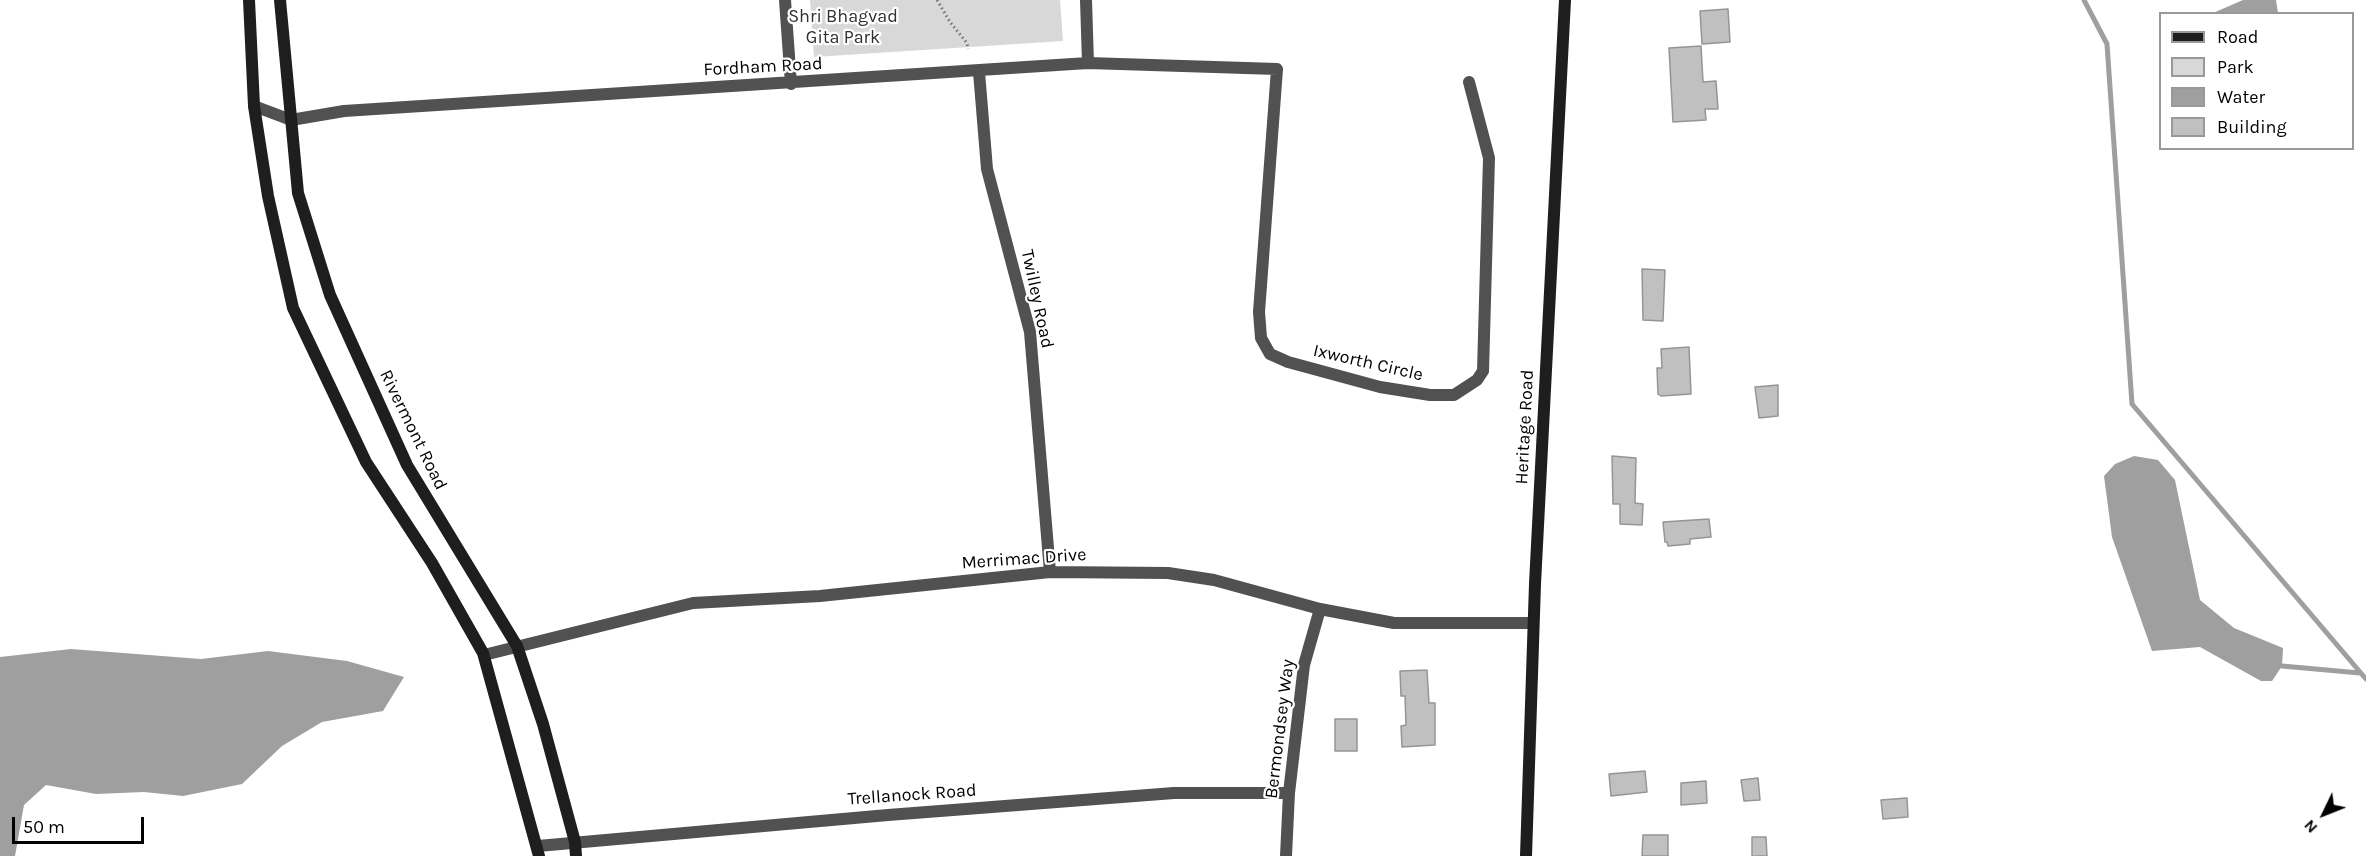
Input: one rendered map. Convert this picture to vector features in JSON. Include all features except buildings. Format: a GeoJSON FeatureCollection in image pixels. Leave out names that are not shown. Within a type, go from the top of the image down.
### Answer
{"type":"FeatureCollection","features":[{"type":"Feature","properties":{"kind":"street"},"geometry":{"type":"LineString","coordinates":[[249,0],[254,106],[268,196],[293,308],[366,462],[471,627],[484,656],[539,851]]}},
{"type":"Feature","properties":{"kind":"street","name":"Rivermont Road"},"geometry":{"type":"LineString","coordinates":[[280,0],[298,194],[330,295],[407,465],[517,646],[543,724],[575,842],[576,856]]}},
{"type":"Feature","properties":{"kind":"street"},"geometry":{"type":"LineString","coordinates":[[785,0],[791,84]]}},
{"type":"Feature","properties":{"kind":"street"},"geometry":{"type":"LineString","coordinates":[[1086,0],[1088,63]]}},
{"type":"Feature","properties":{"kind":"street","name":"Heritage Road"},"geometry":{"type":"LineString","coordinates":[[1526,856],[1533,623],[1565,0]]}},
{"type":"Feature","properties":{"kind":"street","name":"Fordham Road"},"geometry":{"type":"LineString","coordinates":[[291,120],[344,111],[979,72],[1088,63],[1276,69]]}},
{"type":"Feature","properties":{"kind":"street","name":"Ixworth Circle"},"geometry":{"type":"LineString","coordinates":[[1276,69],[1259,312],[1261,338],[1270,354],[1288,362],[1380,387],[1430,395],[1454,395],[1477,380],[1483,371],[1489,158],[1469,82]]}},
{"type":"Feature","properties":{"kind":"street","name":"Twilley Road"},"geometry":{"type":"LineString","coordinates":[[979,72],[987,169],[1030,332],[1050,572]]}},
{"type":"Feature","properties":{"kind":"street"},"geometry":{"type":"LineString","coordinates":[[254,106],[291,120]]}},
{"type":"Feature","properties":{"kind":"street","name":"Merrimac Drive"},"geometry":{"type":"LineString","coordinates":[[484,656],[693,603],[820,596],[1050,572],[1168,573],[1214,580],[1320,609],[1394,623],[1533,623]]}},
{"type":"Feature","properties":{"kind":"street","name":"Bermondsey Way"},"geometry":{"type":"LineString","coordinates":[[1286,856],[1289,793],[1304,665],[1320,609]]}},
{"type":"Feature","properties":{"kind":"street","name":"Trellanock Road"},"geometry":{"type":"LineString","coordinates":[[539,851],[575,842],[1174,793],[1289,793]]}},
{"type":"Feature","properties":{"kind":"path"},"geometry":{"type":"LineString","coordinates":[[938,0],[950,22],[967,43],[968,49]]}},
{"type":"Feature","properties":{"kind":"green space","name":"Shri Bhagvad Gita Park"},"geometry":{"type":"Polygon","coordinates":[[[810,0],[1060,0],[1063,41],[814,57],[810,0]]]}},
{"type":"Feature","properties":{"kind":"water"},"geometry":{"type":"Polygon","coordinates":[[[2243,0],[2276,0],[2278,12],[2215,12],[2243,0]]]}},
{"type":"Feature","properties":{"kind":"water"},"geometry":{"type":"Polygon","coordinates":[[[2134,456],[2158,460],[2175,480],[2200,600],[2234,628],[2283,648],[2282,666],[2272,681],[2261,681],[2200,647],[2152,651],[2112,537],[2104,476],[2115,464],[2134,456]]]}},
{"type":"Feature","properties":{"kind":"water"},"geometry":{"type":"Polygon","coordinates":[[[71,649],[201,659],[268,651],[347,661],[404,677],[383,711],[322,722],[282,746],[242,784],[183,796],[144,792],[96,794],[46,785],[24,805],[15,856],[0,856],[0,657],[71,649]]]}},
{"type":"Feature","properties":{"kind":"waterway"},"geometry":{"type":"LineString","coordinates":[[2084,0],[2107,44],[2132,404],[2366,679]]}},
{"type":"Feature","properties":{"kind":"waterway"},"geometry":{"type":"LineString","coordinates":[[2282,666],[2360,673]]}}]}
